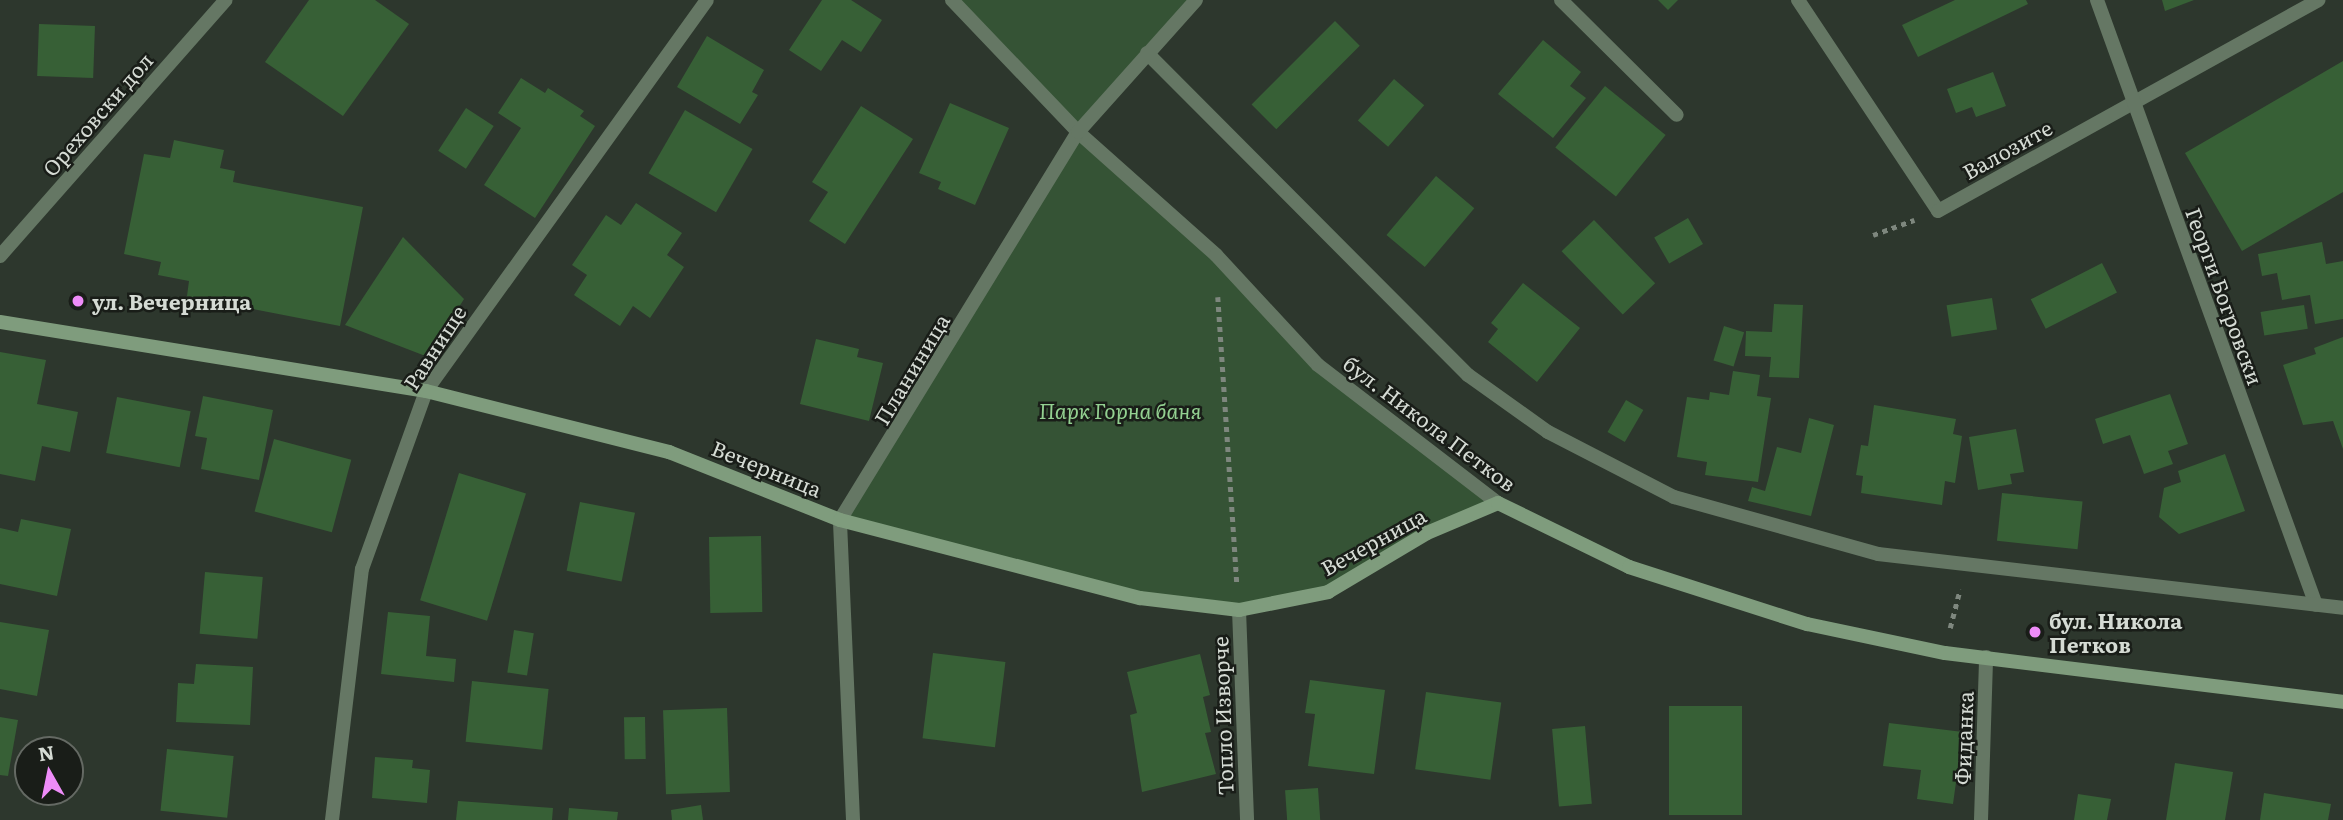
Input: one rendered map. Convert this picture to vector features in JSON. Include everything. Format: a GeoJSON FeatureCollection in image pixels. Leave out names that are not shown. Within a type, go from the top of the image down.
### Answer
{"type":"FeatureCollection","features":[{"type":"Feature","properties":{"kind":"street","name":"Ореховски дол"},"geometry":{"type":"LineString","coordinates":[[0,256],[226,0]]}},
{"type":"Feature","properties":{"kind":"street","name":"Равнище"},"geometry":{"type":"LineString","coordinates":[[332,820],[362,569],[426,391],[707,0]]}},
{"type":"Feature","properties":{"kind":"street","name":"бул. Никола Петков"},"geometry":{"type":"LineString","coordinates":[[952,0],[1078,132],[1216,255],[1318,365],[1498,503],[1629,567],[1807,624],[1945,653],[2343,702]]}},
{"type":"Feature","properties":{"kind":"street","name":"Планиница"},"geometry":{"type":"LineString","coordinates":[[840,520],[1078,132],[1196,0]]}},
{"type":"Feature","properties":{"kind":"street"},"geometry":{"type":"LineString","coordinates":[[1561,0],[1677,115]]}},
{"type":"Feature","properties":{"kind":"street"},"geometry":{"type":"LineString","coordinates":[[1798,0],[1938,211]]}},
{"type":"Feature","properties":{"kind":"street","name":"Георги Богровски"},"geometry":{"type":"LineString","coordinates":[[2097,0],[2316,605]]}},
{"type":"Feature","properties":{"kind":"street","name":"Валозите"},"geometry":{"type":"LineString","coordinates":[[1938,211],[2318,0]]}},
{"type":"Feature","properties":{"kind":"street"},"geometry":{"type":"LineString","coordinates":[[1147,53],[1468,375],[1548,432],[1674,497],[1878,554],[2343,608]]}},
{"type":"Feature","properties":{"kind":"street","name":"Вечерница"},"geometry":{"type":"LineString","coordinates":[[0,322],[426,391],[669,452],[840,520],[1140,598],[1239,610],[1328,592],[1427,533],[1498,503]]}},
{"type":"Feature","properties":{"kind":"street"},"geometry":{"type":"LineString","coordinates":[[840,520],[853,820]]}},
{"type":"Feature","properties":{"kind":"street","name":"Топло Изворче"},"geometry":{"type":"LineString","coordinates":[[1239,610],[1247,820]]}},
{"type":"Feature","properties":{"kind":"street","name":"Фиданка"},"geometry":{"type":"LineString","coordinates":[[1981,820],[1986,657]]}},
{"type":"Feature","properties":{"kind":"path"},"geometry":{"type":"LineString","coordinates":[[1873,235],[1938,211]]}},
{"type":"Feature","properties":{"kind":"path"},"geometry":{"type":"LineString","coordinates":[[1216,255],[1239,610]]}},
{"type":"Feature","properties":{"kind":"path"},"geometry":{"type":"LineString","coordinates":[[1945,653],[1965,564]]}},
{"type":"Feature","properties":{"kind":"green space"},"geometry":{"type":"Polygon","coordinates":[[[952,0],[1196,0],[1078,132],[952,0]]]}},
{"type":"Feature","properties":{"kind":"green space","name":"Парк Горна баня"},"geometry":{"type":"Polygon","coordinates":[[[1078,132],[1216,255],[1318,365],[1498,503],[1328,592],[1239,610],[1140,598],[840,520],[1078,132]]]}},
{"type":"Feature","properties":{"kind":"building"},"geometry":{"type":"Polygon","coordinates":[[[309,0],[375,0],[409,24],[343,116],[265,62],[309,0]]]}},
{"type":"Feature","properties":{"kind":"building"},"geometry":{"type":"Polygon","coordinates":[[[822,0],[851,0],[882,20],[861,52],[842,40],[821,71],[789,50],[822,0]]]}},
{"type":"Feature","properties":{"kind":"building"},"geometry":{"type":"Polygon","coordinates":[[[1658,0],[1678,0],[1668,10],[1658,0]]]}},
{"type":"Feature","properties":{"kind":"building"},"geometry":{"type":"Polygon","coordinates":[[[1955,0],[2026,0],[2028,4],[1918,57],[1902,25],[1955,0]]]}},
{"type":"Feature","properties":{"kind":"building"},"geometry":{"type":"Polygon","coordinates":[[[2162,0],[2194,0],[2165,11],[2162,0]]]}},
{"type":"Feature","properties":{"kind":"building"},"geometry":{"type":"Polygon","coordinates":[[[1335,21],[1360,46],[1276,129],[1252,104],[1335,21]]]}},
{"type":"Feature","properties":{"kind":"building"},"geometry":{"type":"Polygon","coordinates":[[[39,24],[95,26],[93,78],[37,76],[39,24]]]}},
{"type":"Feature","properties":{"kind":"building"},"geometry":{"type":"Polygon","coordinates":[[[707,36],[764,70],[752,92],[758,95],[740,124],[677,87],[707,36]]]}},
{"type":"Feature","properties":{"kind":"building"},"geometry":{"type":"Polygon","coordinates":[[[1543,40],[1581,72],[1570,86],[1586,98],[1553,138],[1498,94],[1543,40]]]}},
{"type":"Feature","properties":{"kind":"building"},"geometry":{"type":"Polygon","coordinates":[[[2343,61],[2343,192],[2242,251],[2185,153],[2343,61]]]}},
{"type":"Feature","properties":{"kind":"building"},"geometry":{"type":"Polygon","coordinates":[[[1993,72],[2006,106],[1976,117],[1972,107],[1956,113],[1947,89],[1993,72]]]}},
{"type":"Feature","properties":{"kind":"building"},"geometry":{"type":"Polygon","coordinates":[[[521,78],[545,93],[548,88],[584,111],[580,116],[595,126],[535,218],[484,185],[521,128],[498,113],[521,78]]]}},
{"type":"Feature","properties":{"kind":"building"},"geometry":{"type":"Polygon","coordinates":[[[1394,79],[1424,105],[1388,147],[1358,121],[1394,79]]]}},
{"type":"Feature","properties":{"kind":"building"},"geometry":{"type":"Polygon","coordinates":[[[1605,86],[1666,135],[1616,196],[1555,147],[1605,86]]]}},
{"type":"Feature","properties":{"kind":"building"},"geometry":{"type":"Polygon","coordinates":[[[950,103],[1009,128],[975,205],[938,189],[941,182],[919,173],[950,103]]]}},
{"type":"Feature","properties":{"kind":"building"},"geometry":{"type":"Polygon","coordinates":[[[861,106],[913,139],[845,244],[809,221],[828,192],[812,182],[861,106]]]}},
{"type":"Feature","properties":{"kind":"building"},"geometry":{"type":"Polygon","coordinates":[[[466,108],[494,126],[466,169],[438,151],[466,108]]]}},
{"type":"Feature","properties":{"kind":"building"},"geometry":{"type":"Polygon","coordinates":[[[685,110],[753,149],[716,212],[648,173],[685,110]]]}},
{"type":"Feature","properties":{"kind":"building"},"geometry":{"type":"Polygon","coordinates":[[[174,140],[224,150],[220,168],[235,171],[233,182],[363,207],[340,326],[187,296],[189,281],[158,275],[161,262],[124,254],[144,154],[170,158],[174,140]]]}},
{"type":"Feature","properties":{"kind":"building"},"geometry":{"type":"Polygon","coordinates":[[[1436,176],[1474,208],[1425,267],[1387,235],[1436,176]]]}},
{"type":"Feature","properties":{"kind":"building"},"geometry":{"type":"Polygon","coordinates":[[[636,203],[682,233],[667,255],[684,267],[650,318],[633,306],[620,326],[574,295],[587,275],[572,265],[606,215],[621,225],[636,203]]]}},
{"type":"Feature","properties":{"kind":"building"},"geometry":{"type":"Polygon","coordinates":[[[1688,218],[1703,244],[1669,263],[1654,238],[1688,218]]]}},
{"type":"Feature","properties":{"kind":"building"},"geometry":{"type":"Polygon","coordinates":[[[1594,220],[1655,283],[1623,315],[1562,251],[1594,220]]]}},
{"type":"Feature","properties":{"kind":"building"},"geometry":{"type":"Polygon","coordinates":[[[403,237],[464,299],[428,357],[345,325],[403,237]]]}},
{"type":"Feature","properties":{"kind":"building"},"geometry":{"type":"Polygon","coordinates":[[[2322,242],[2326,264],[2343,261],[2343,319],[2315,324],[2310,295],[2282,300],[2277,273],[2262,276],[2258,254],[2322,242]]]}},
{"type":"Feature","properties":{"kind":"building"},"geometry":{"type":"Polygon","coordinates":[[[2102,263],[2117,292],[2046,329],[2031,299],[2102,263]]]}},
{"type":"Feature","properties":{"kind":"building"},"geometry":{"type":"Polygon","coordinates":[[[1523,283],[1580,328],[1537,382],[1488,342],[1498,329],[1491,323],[1523,283]]]}},
{"type":"Feature","properties":{"kind":"building"},"geometry":{"type":"Polygon","coordinates":[[[1992,298],[1997,330],[1952,337],[1947,305],[1992,298]]]}},
{"type":"Feature","properties":{"kind":"building"},"geometry":{"type":"Polygon","coordinates":[[[1774,304],[1803,305],[1799,378],[1769,377],[1771,357],[1745,356],[1746,331],[1772,332],[1774,304]]]}},
{"type":"Feature","properties":{"kind":"building"},"geometry":{"type":"Polygon","coordinates":[[[2304,305],[2308,329],[2264,336],[2261,312],[2304,305]]]}},
{"type":"Feature","properties":{"kind":"building"},"geometry":{"type":"Polygon","coordinates":[[[1724,326],[1744,332],[1734,367],[1713,360],[1724,326]]]}},
{"type":"Feature","properties":{"kind":"building"},"geometry":{"type":"Polygon","coordinates":[[[2343,337],[2343,449],[2333,421],[2303,425],[2283,365],[2316,354],[2314,348],[2343,337]]]}},
{"type":"Feature","properties":{"kind":"building"},"geometry":{"type":"Polygon","coordinates":[[[816,339],[859,349],[857,357],[883,363],[869,421],[800,404],[816,339]]]}},
{"type":"Feature","properties":{"kind":"building"},"geometry":{"type":"Polygon","coordinates":[[[0,352],[46,360],[37,404],[78,412],[70,452],[42,446],[35,481],[0,474],[0,352]]]}},
{"type":"Feature","properties":{"kind":"building"},"geometry":{"type":"Polygon","coordinates":[[[1733,371],[1760,375],[1757,396],[1771,398],[1758,482],[1705,475],[1707,462],[1677,457],[1687,397],[1709,400],[1710,392],[1729,395],[1733,371]]]}},
{"type":"Feature","properties":{"kind":"building"},"geometry":{"type":"Polygon","coordinates":[[[2170,394],[2188,444],[2168,451],[2173,464],[2144,474],[2130,435],[2103,444],[2095,419],[2170,394]]]}},
{"type":"Feature","properties":{"kind":"building"},"geometry":{"type":"Polygon","coordinates":[[[203,396],[273,410],[259,480],[201,469],[207,438],[195,436],[203,396]]]}},
{"type":"Feature","properties":{"kind":"building"},"geometry":{"type":"Polygon","coordinates":[[[117,397],[191,411],[180,467],[106,453],[117,397]]]}},
{"type":"Feature","properties":{"kind":"building"},"geometry":{"type":"Polygon","coordinates":[[[1626,400],[1643,410],[1625,442],[1608,432],[1626,400]]]}},
{"type":"Feature","properties":{"kind":"building"},"geometry":{"type":"Polygon","coordinates":[[[1874,405],[1956,419],[1953,434],[1962,436],[1955,483],[1945,481],[1942,505],[1861,493],[1863,476],[1856,475],[1861,445],[1868,446],[1874,405]]]}},
{"type":"Feature","properties":{"kind":"building"},"geometry":{"type":"Polygon","coordinates":[[[1809,418],[1834,425],[1811,516],[1748,501],[1752,487],[1765,491],[1777,447],[1801,453],[1809,418]]]}},
{"type":"Feature","properties":{"kind":"building"},"geometry":{"type":"Polygon","coordinates":[[[2016,429],[2024,472],[2010,474],[2012,484],[1978,490],[1969,437],[2016,429]]]}},
{"type":"Feature","properties":{"kind":"building"},"geometry":{"type":"Polygon","coordinates":[[[274,439],[351,460],[332,532],[255,511],[274,439]]]}},
{"type":"Feature","properties":{"kind":"building"},"geometry":{"type":"Polygon","coordinates":[[[2225,454],[2245,511],[2179,534],[2159,517],[2164,488],[2181,482],[2178,471],[2225,454]]]}},
{"type":"Feature","properties":{"kind":"building"},"geometry":{"type":"Polygon","coordinates":[[[459,473],[526,493],[487,621],[420,600],[459,473]]]}},
{"type":"Feature","properties":{"kind":"building"},"geometry":{"type":"Polygon","coordinates":[[[2002,493],[2083,501],[2078,549],[1997,541],[2002,493]]]}},
{"type":"Feature","properties":{"kind":"building"},"geometry":{"type":"Polygon","coordinates":[[[580,502],[635,513],[622,581],[567,571],[580,502]]]}},
{"type":"Feature","properties":{"kind":"building"},"geometry":{"type":"Polygon","coordinates":[[[21,519],[71,529],[57,596],[0,584],[0,528],[18,532],[21,519]]]}},
{"type":"Feature","properties":{"kind":"building"},"geometry":{"type":"Polygon","coordinates":[[[761,536],[762,612],[710,613],[709,537],[761,536]]]}},
{"type":"Feature","properties":{"kind":"building"},"geometry":{"type":"Polygon","coordinates":[[[205,572],[263,577],[257,639],[200,634],[205,572]]]}},
{"type":"Feature","properties":{"kind":"building"},"geometry":{"type":"Polygon","coordinates":[[[388,612],[430,616],[426,656],[456,659],[454,682],[381,674],[388,612]]]}},
{"type":"Feature","properties":{"kind":"building"},"geometry":{"type":"Polygon","coordinates":[[[0,622],[49,630],[37,696],[0,689],[0,622]]]}},
{"type":"Feature","properties":{"kind":"building"},"geometry":{"type":"Polygon","coordinates":[[[514,630],[534,633],[527,676],[507,672],[514,630]]]}},
{"type":"Feature","properties":{"kind":"building"},"geometry":{"type":"Polygon","coordinates":[[[933,653],[1005,662],[995,747],[923,738],[933,653]]]}},
{"type":"Feature","properties":{"kind":"building"},"geometry":{"type":"Polygon","coordinates":[[[1200,654],[1210,695],[1203,697],[1211,732],[1205,733],[1216,774],[1142,792],[1130,715],[1137,713],[1127,672],[1200,654]]]}},
{"type":"Feature","properties":{"kind":"building"},"geometry":{"type":"Polygon","coordinates":[[[196,664],[253,667],[250,725],[176,722],[178,683],[194,684],[196,664]]]}},
{"type":"Feature","properties":{"kind":"building"},"geometry":{"type":"Polygon","coordinates":[[[1310,680],[1385,690],[1374,774],[1308,766],[1315,714],[1305,713],[1310,680]]]}},
{"type":"Feature","properties":{"kind":"building"},"geometry":{"type":"Polygon","coordinates":[[[472,681],[549,689],[542,750],[466,742],[472,681]]]}},
{"type":"Feature","properties":{"kind":"building"},"geometry":{"type":"Polygon","coordinates":[[[1426,692],[1501,703],[1490,780],[1415,769],[1426,692]]]}},
{"type":"Feature","properties":{"kind":"building"},"geometry":{"type":"Polygon","coordinates":[[[1669,706],[1742,706],[1742,815],[1669,815],[1669,706]]]}},
{"type":"Feature","properties":{"kind":"building"},"geometry":{"type":"Polygon","coordinates":[[[727,708],[730,792],[666,794],[663,710],[727,708]]]}},
{"type":"Feature","properties":{"kind":"building"},"geometry":{"type":"Polygon","coordinates":[[[0,717],[18,720],[8,776],[0,775],[0,717]]]}},
{"type":"Feature","properties":{"kind":"building"},"geometry":{"type":"Polygon","coordinates":[[[624,717],[645,717],[646,759],[625,759],[624,717]]]}},
{"type":"Feature","properties":{"kind":"building"},"geometry":{"type":"Polygon","coordinates":[[[1889,723],[1963,732],[1953,804],[1917,799],[1921,770],[1883,766],[1889,723]]]}},
{"type":"Feature","properties":{"kind":"building"},"geometry":{"type":"Polygon","coordinates":[[[1585,726],[1592,804],[1559,807],[1552,729],[1585,726]]]}},
{"type":"Feature","properties":{"kind":"building"},"geometry":{"type":"Polygon","coordinates":[[[167,749],[234,756],[227,818],[161,811],[167,749]]]}},
{"type":"Feature","properties":{"kind":"building"},"geometry":{"type":"Polygon","coordinates":[[[375,757],[413,760],[412,768],[430,770],[427,803],[372,798],[375,757]]]}},
{"type":"Feature","properties":{"kind":"building"},"geometry":{"type":"Polygon","coordinates":[[[2175,763],[2233,772],[2225,820],[2166,820],[2175,763]]]}},
{"type":"Feature","properties":{"kind":"building"},"geometry":{"type":"Polygon","coordinates":[[[1318,788],[1320,820],[1287,820],[1285,790],[1318,788]]]}},
{"type":"Feature","properties":{"kind":"building"},"geometry":{"type":"Polygon","coordinates":[[[2264,793],[2331,804],[2328,820],[2260,820],[2264,793]]]}},
{"type":"Feature","properties":{"kind":"building"},"geometry":{"type":"Polygon","coordinates":[[[2078,794],[2111,799],[2107,820],[2074,820],[2078,794]]]}},
{"type":"Feature","properties":{"kind":"building"},"geometry":{"type":"Polygon","coordinates":[[[458,801],[553,808],[552,820],[456,820],[458,801]]]}},
{"type":"Feature","properties":{"kind":"building"},"geometry":{"type":"Polygon","coordinates":[[[701,805],[703,820],[672,820],[671,810],[701,805]]]}},
{"type":"Feature","properties":{"kind":"building"},"geometry":{"type":"Polygon","coordinates":[[[569,808],[618,812],[617,820],[568,820],[569,808]]]}},
{"type":"Feature","properties":{"kind":"place","name":"ул. Вечерница"},"geometry":{"type":"Point","coordinates":[78,301]}},
{"type":"Feature","properties":{"kind":"place","name":"бул. Никола Петков"},"geometry":{"type":"Point","coordinates":[2035,632]}}]}
